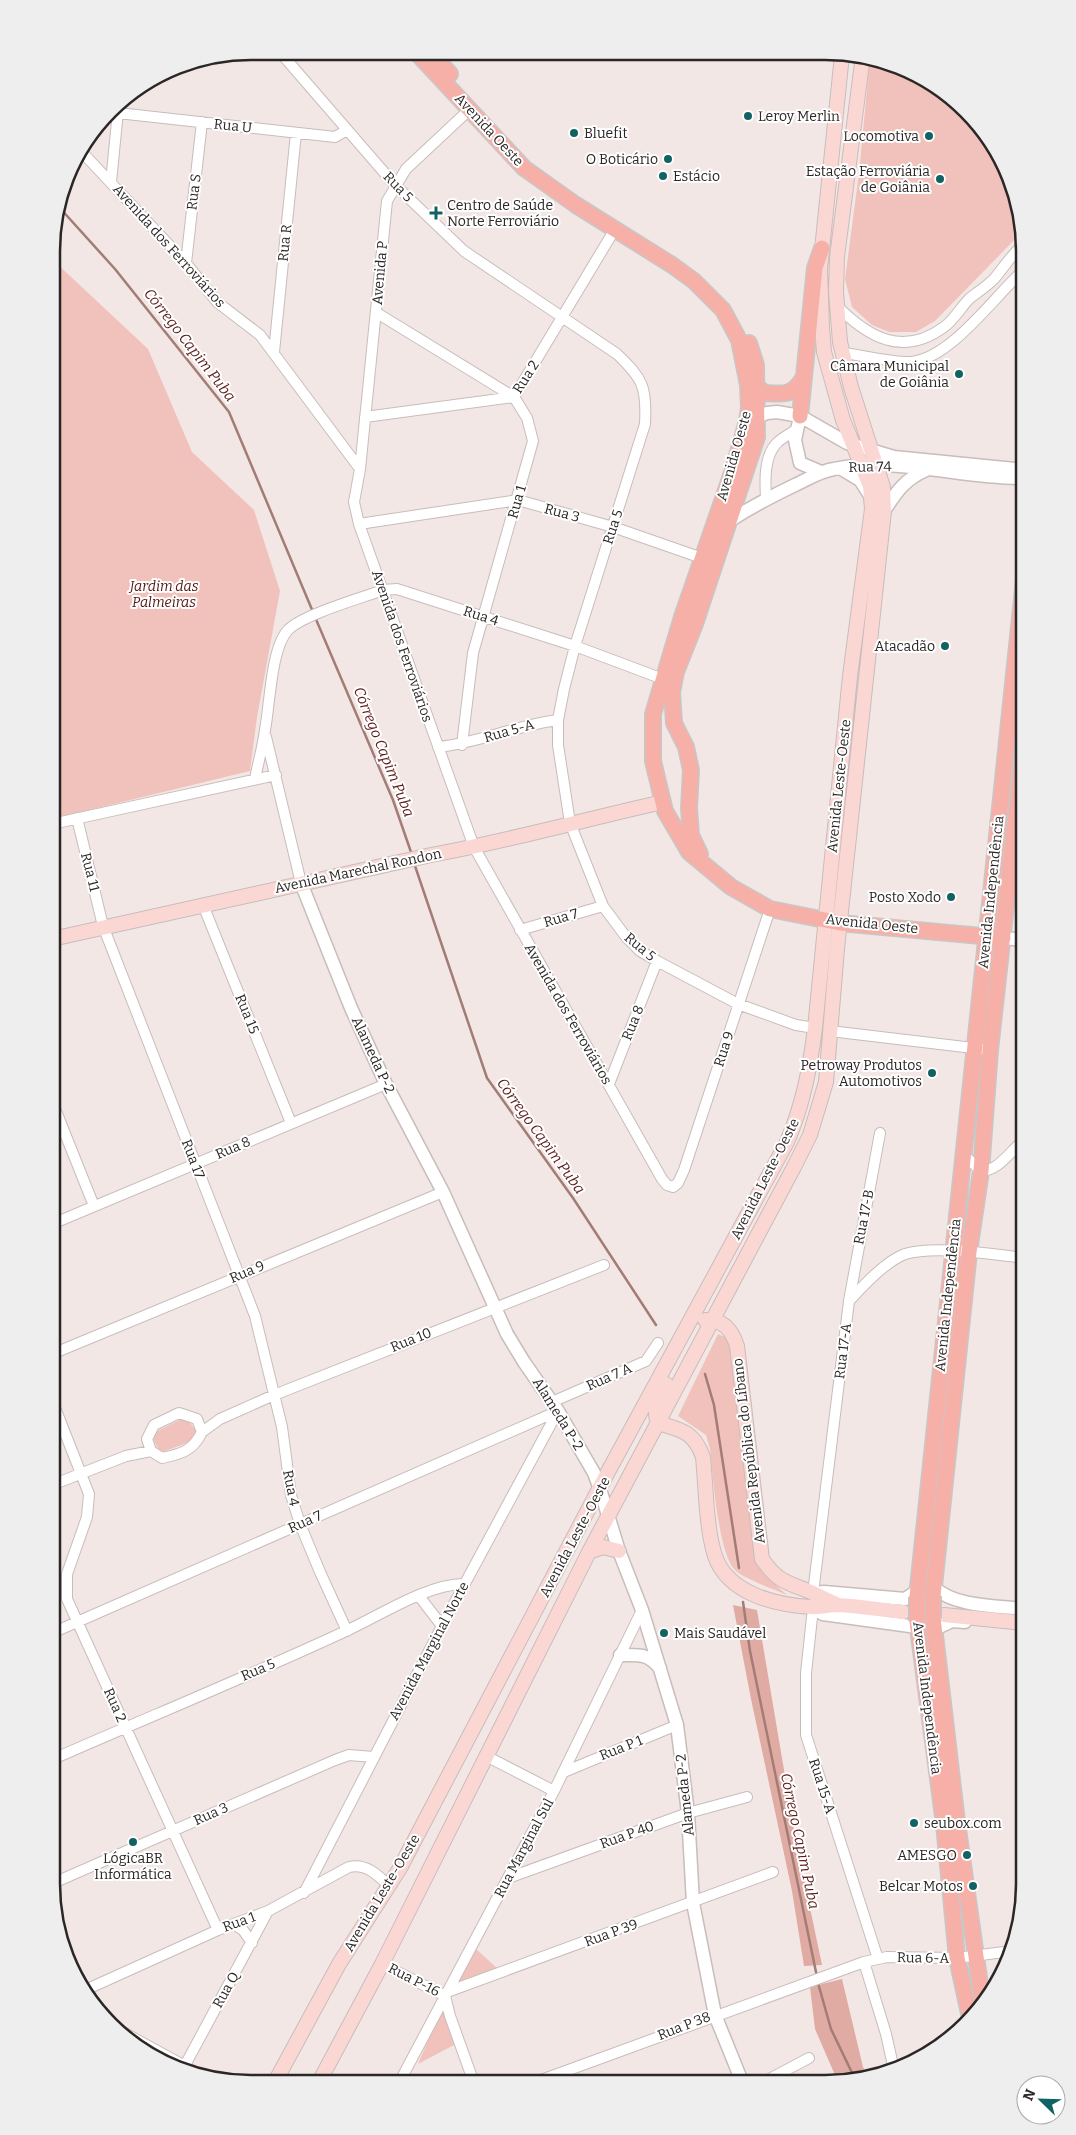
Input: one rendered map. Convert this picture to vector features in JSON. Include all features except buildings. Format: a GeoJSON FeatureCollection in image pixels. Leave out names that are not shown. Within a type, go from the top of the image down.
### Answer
{"type":"FeatureCollection","features":[{"type":"Feature","properties":{"kind":"main road","name":"Avenida Oeste"},"geometry":{"type":"LineString","coordinates":[[423,60],[524,168],[548,187],[672,265],[694,281],[723,310],[739,340],[745,364],[749,408],[757,437],[695,624],[676,672],[672,692],[674,723],[686,747],[691,770],[689,784],[691,835],[705,864]]}},
{"type":"Feature","properties":{"kind":"main road","name":"Avenida Oeste"},"geometry":{"type":"LineString","coordinates":[[438,60],[530,160],[585,200],[682,261],[708,281],[729,306],[746,336],[756,365],[757,386],[752,418],[702,558],[663,679],[654,714],[653,761],[665,811],[689,852],[731,887],[770,908],[833,922],[1003,938]]}},
{"type":"Feature","properties":{"kind":"main road","name":"Avenida Leste-Oeste"},"geometry":{"type":"LineString","coordinates":[[841,61],[822,248],[820,288],[824,352],[843,420],[878,510]]}},
{"type":"Feature","properties":{"kind":"main road","name":"Avenida Leste-Oeste"},"geometry":{"type":"LineString","coordinates":[[279,2075],[339,1964],[405,1859],[600,1489],[790,1135],[802,1104],[808,1078],[833,922],[878,510],[883,487],[851,387],[843,353],[837,306],[838,257],[862,64]]}},
{"type":"Feature","properties":{"kind":"main road"},"geometry":{"type":"LineString","coordinates":[[798,423],[805,376],[815,268],[822,248]]}},
{"type":"Feature","properties":{"kind":"main road"},"geometry":{"type":"LineString","coordinates":[[757,386],[764,393],[784,394],[792,392],[805,376]]}},
{"type":"Feature","properties":{"kind":"main road","name":"Avenida Independência"},"geometry":{"type":"LineString","coordinates":[[968,2011],[957,1958],[937,1620],[933,1592],[969,1252],[981,1171],[987,936],[1016,657]]}},
{"type":"Feature","properties":{"kind":"main road"},"geometry":{"type":"LineString","coordinates":[[653,743],[660,738],[679,736]]}},
{"type":"Feature","properties":{"kind":"main road"},"geometry":{"type":"LineString","coordinates":[[663,802],[679,797],[689,784]]}},
{"type":"Feature","properties":{"kind":"main road","name":"Avenida Marechal Rondon"},"geometry":{"type":"LineString","coordinates":[[60,936],[474,847],[663,802]]}},
{"type":"Feature","properties":{"kind":"main road","name":"Avenida Independência"},"geometry":{"type":"LineString","coordinates":[[981,1994],[917,1624],[917,1594],[952,1251],[964,1155],[1016,854]]}},
{"type":"Feature","properties":{"kind":"main road","name":"Avenida Leste-Oeste"},"geometry":{"type":"LineString","coordinates":[[323,2075],[382,1964],[589,1552],[810,1135],[826,1082],[830,1031],[833,922]]}},
{"type":"Feature","properties":{"kind":"main road"},"geometry":{"type":"LineString","coordinates":[[687,1327],[705,1320],[713,1320]]}},
{"type":"Feature","properties":{"kind":"main road","name":"Avenida República do Líbano"},"geometry":{"type":"LineString","coordinates":[[713,1320],[727,1327],[733,1334],[737,1346],[762,1558],[774,1573],[787,1584],[839,1605]]}},
{"type":"Feature","properties":{"kind":"main road"},"geometry":{"type":"LineString","coordinates":[[658,1423],[654,1411],[671,1372],[671,1357]]}},
{"type":"Feature","properties":{"kind":"main road"},"geometry":{"type":"LineString","coordinates":[[936,1413],[952,1415]]}},
{"type":"Feature","properties":{"kind":"main road","name":"Avenida República do Líbano"},"geometry":{"type":"LineString","coordinates":[[658,1423],[689,1434],[699,1447],[703,1457],[711,1541],[715,1557],[727,1576],[756,1596],[775,1602],[813,1608],[839,1605],[903,1612]]}},
{"type":"Feature","properties":{"kind":"main road"},"geometry":{"type":"LineString","coordinates":[[589,1552],[603,1547],[619,1550]]}},
{"type":"Feature","properties":{"kind":"main road"},"geometry":{"type":"LineString","coordinates":[[937,1620],[1016,1623]]}},
{"type":"Feature","properties":{"kind":"street","name":"Rua 5"},"geometry":{"type":"LineString","coordinates":[[287,60],[395,185],[464,251],[617,354],[636,372],[647,398],[646,424],[575,646],[558,720],[558,745],[570,823],[603,906],[626,937],[640,951],[657,962],[738,1004],[796,1025],[816,1028]]}},
{"type":"Feature","properties":{"kind":"street","name":"Avenida P"},"geometry":{"type":"LineString","coordinates":[[360,469],[387,201],[406,169],[469,110]]}},
{"type":"Feature","properties":{"kind":"street","name":"Rua U"},"geometry":{"type":"LineString","coordinates":[[119,113],[335,137],[347,130]]}},
{"type":"Feature","properties":{"kind":"street"},"geometry":{"type":"LineString","coordinates":[[111,182],[118,114]]}},
{"type":"Feature","properties":{"kind":"street","name":"Rua S"},"geometry":{"type":"LineString","coordinates":[[186,263],[202,122]]}},
{"type":"Feature","properties":{"kind":"street","name":"Rua R"},"geometry":{"type":"LineString","coordinates":[[274,352],[296,133]]}},
{"type":"Feature","properties":{"kind":"street","name":"Avenida dos Ferroviários"},"geometry":{"type":"LineString","coordinates":[[86,156],[186,263],[217,302],[260,335],[360,469],[354,502],[359,524],[474,847],[662,1179],[667,1185],[674,1187]]}},
{"type":"Feature","properties":{"kind":"street","name":"Rua 2"},"geometry":{"type":"LineString","coordinates":[[365,417],[514,397],[615,229]]}},
{"type":"Feature","properties":{"kind":"street"},"geometry":{"type":"LineString","coordinates":[[837,306],[858,324],[883,338],[896,343],[913,343],[945,326],[969,299],[992,280],[1016,253]]}},
{"type":"Feature","properties":{"kind":"street"},"geometry":{"type":"LineString","coordinates":[[843,353],[899,362],[913,362],[925,358],[954,340],[1016,280]]}},
{"type":"Feature","properties":{"kind":"street","name":"Rua 1"},"geometry":{"type":"LineString","coordinates":[[377,312],[514,397],[528,418],[533,441],[518,500],[473,653],[468,682],[462,745]]}},
{"type":"Feature","properties":{"kind":"street","name":"Rua 74"},"geometry":{"type":"LineString","coordinates":[[752,418],[777,412],[798,423],[870,451],[894,457],[1016,469]]}},
{"type":"Feature","properties":{"kind":"street"},"geometry":{"type":"LineString","coordinates":[[798,423],[796,451],[800,463],[821,472]]}},
{"type":"Feature","properties":{"kind":"street"},"geometry":{"type":"LineString","coordinates":[[766,498],[765,480],[767,466],[773,450],[776,444],[798,423]]}},
{"type":"Feature","properties":{"kind":"street","name":"Rua 74"},"geometry":{"type":"LineString","coordinates":[[728,522],[766,498],[821,472],[840,468],[876,466],[1016,477]]}},
{"type":"Feature","properties":{"kind":"street"},"geometry":{"type":"LineString","coordinates":[[840,468],[854,474],[865,486],[878,510]]}},
{"type":"Feature","properties":{"kind":"street","name":"Avenida Leste-Oeste"},"geometry":{"type":"LineString","coordinates":[[878,510],[902,484],[912,476],[927,470]]}},
{"type":"Feature","properties":{"kind":"street","name":"Rua 3"},"geometry":{"type":"LineString","coordinates":[[359,524],[518,500],[613,527],[702,558]]}},
{"type":"Feature","properties":{"kind":"street","name":"Rua 4"},"geometry":{"type":"LineString","coordinates":[[265,731],[276,654],[288,630],[300,621],[383,590],[397,589],[575,646],[663,679]]}},
{"type":"Feature","properties":{"kind":"street","name":"Rua 5-A"},"geometry":{"type":"LineString","coordinates":[[462,745],[537,722],[558,720]]}},
{"type":"Feature","properties":{"kind":"street"},"geometry":{"type":"LineString","coordinates":[[255,779],[265,731]]}},
{"type":"Feature","properties":{"kind":"street","name":"Alameda P-2"},"geometry":{"type":"LineString","coordinates":[[265,731],[301,883],[351,1008],[386,1084],[443,1192],[507,1334],[555,1407],[594,1473],[600,1489],[619,1550],[642,1610],[677,1725],[688,1813],[693,1902],[715,2015],[739,2075]]}},
{"type":"Feature","properties":{"kind":"street"},"geometry":{"type":"LineString","coordinates":[[438,748],[462,745]]}},
{"type":"Feature","properties":{"kind":"street"},"geometry":{"type":"LineString","coordinates":[[60,822],[276,775]]}},
{"type":"Feature","properties":{"kind":"street","name":"Rua 11"},"geometry":{"type":"LineString","coordinates":[[76,818],[103,926]]}},
{"type":"Feature","properties":{"kind":"street","name":"Rua 15"},"geometry":{"type":"LineString","coordinates":[[203,905],[291,1123]]}},
{"type":"Feature","properties":{"kind":"street","name":"Rua 7"},"geometry":{"type":"LineString","coordinates":[[520,930],[603,906]]}},
{"type":"Feature","properties":{"kind":"street","name":"Rua 9"},"geometry":{"type":"LineString","coordinates":[[674,1187],[684,1170],[770,908]]}},
{"type":"Feature","properties":{"kind":"street","name":"Rua 17"},"geometry":{"type":"LineString","coordinates":[[103,926],[255,1316],[274,1395]]}},
{"type":"Feature","properties":{"kind":"street","name":"Avenida Oeste"},"geometry":{"type":"LineString","coordinates":[[1003,938],[1016,939]]}},
{"type":"Feature","properties":{"kind":"street","name":"Rua 8"},"geometry":{"type":"LineString","coordinates":[[609,1084],[657,962]]}},
{"type":"Feature","properties":{"kind":"street"},"geometry":{"type":"LineString","coordinates":[[830,1031],[983,1050]]}},
{"type":"Feature","properties":{"kind":"street","name":"Rua 8"},"geometry":{"type":"LineString","coordinates":[[60,1221],[386,1084]]}},
{"type":"Feature","properties":{"kind":"street"},"geometry":{"type":"LineString","coordinates":[[60,1121],[94,1206]]}},
{"type":"Feature","properties":{"kind":"street","name":"Rua 17-B"},"geometry":{"type":"LineString","coordinates":[[849,1301],[880,1133]]}},
{"type":"Feature","properties":{"kind":"street"},"geometry":{"type":"LineString","coordinates":[[964,1155],[981,1171],[986,1171],[1001,1162],[1016,1146]]}},
{"type":"Feature","properties":{"kind":"street","name":"Rua 9"},"geometry":{"type":"LineString","coordinates":[[60,1351],[443,1192]]}},
{"type":"Feature","properties":{"kind":"street"},"geometry":{"type":"LineString","coordinates":[[849,1301],[869,1281],[905,1254],[920,1251],[952,1251],[1016,1257]]}},
{"type":"Feature","properties":{"kind":"street","name":"Rua 10"},"geometry":{"type":"LineString","coordinates":[[202,1432],[220,1419],[274,1395],[604,1265]]}},
{"type":"Feature","properties":{"kind":"street","name":"Rua 17-A"},"geometry":{"type":"LineString","coordinates":[[812,1593],[849,1301]]}},
{"type":"Feature","properties":{"kind":"street","name":"Rua 7 A"},"geometry":{"type":"LineString","coordinates":[[555,1407],[646,1361],[658,1343]]}},
{"type":"Feature","properties":{"kind":"street","name":"Rua 4"},"geometry":{"type":"LineString","coordinates":[[274,1395],[282,1427],[291,1495],[300,1524],[347,1631]]}},
{"type":"Feature","properties":{"kind":"street","name":"Rua 7"},"geometry":{"type":"LineString","coordinates":[[60,1629],[300,1524],[555,1407]]}},
{"type":"Feature","properties":{"kind":"street","name":"Avenida Marginal Norte"},"geometry":{"type":"LineString","coordinates":[[304,1893],[555,1407]]}},
{"type":"Feature","properties":{"kind":"street"},"geometry":{"type":"LineString","coordinates":[[126,1456],[147,1439],[154,1425],[179,1413],[198,1419],[202,1432],[196,1444],[180,1454],[162,1458],[151,1451],[147,1439]]}},
{"type":"Feature","properties":{"kind":"street","name":"Rua 10"},"geometry":{"type":"LineString","coordinates":[[198,1419],[220,1419]]}},
{"type":"Feature","properties":{"kind":"street","name":"Rua 2"},"geometry":{"type":"LineString","coordinates":[[60,1421],[89,1494],[87,1516],[67,1574],[67,1599],[218,1930]]}},
{"type":"Feature","properties":{"kind":"street"},"geometry":{"type":"LineString","coordinates":[[60,1482],[126,1456],[151,1451]]}},
{"type":"Feature","properties":{"kind":"street","name":"Rua 5"},"geometry":{"type":"LineString","coordinates":[[60,1756],[347,1631],[419,1596],[445,1586],[465,1584]]}},
{"type":"Feature","properties":{"kind":"street","name":"Avenida República do Líbano"},"geometry":{"type":"LineString","coordinates":[[812,1593],[824,1592],[905,1599],[917,1594]]}},
{"type":"Feature","properties":{"kind":"street"},"geometry":{"type":"LineString","coordinates":[[933,1592],[960,1601],[1016,1608]]}},
{"type":"Feature","properties":{"kind":"street"},"geometry":{"type":"LineString","coordinates":[[419,1596],[442,1626]]}},
{"type":"Feature","properties":{"kind":"street","name":"Avenida República do Líbano"},"geometry":{"type":"LineString","coordinates":[[813,1608],[823,1614],[917,1624]]}},
{"type":"Feature","properties":{"kind":"street","name":"Rua 15-A"},"geometry":{"type":"LineString","coordinates":[[813,1608],[806,1673],[806,1735],[878,1959]]}},
{"type":"Feature","properties":{"kind":"street","name":"Rua Marginal Sul"},"geometry":{"type":"LineString","coordinates":[[403,2075],[564,1772],[642,1610]]}},
{"type":"Feature","properties":{"kind":"street"},"geometry":{"type":"LineString","coordinates":[[937,1620],[1016,1628]]}},
{"type":"Feature","properties":{"kind":"street"},"geometry":{"type":"LineString","coordinates":[[620,1655],[643,1655],[652,1659],[661,1669]]}},
{"type":"Feature","properties":{"kind":"street","name":"Rua P 1"},"geometry":{"type":"LineString","coordinates":[[564,1772],[677,1725]]}},
{"type":"Feature","properties":{"kind":"street","name":"Rua 3"},"geometry":{"type":"LineString","coordinates":[[60,1880],[335,1760],[349,1755],[373,1757]]}},
{"type":"Feature","properties":{"kind":"street"},"geometry":{"type":"LineString","coordinates":[[486,1756],[554,1791]]}},
{"type":"Feature","properties":{"kind":"street","name":"Rua P 40"},"geometry":{"type":"LineString","coordinates":[[508,1878],[688,1813],[747,1796]]}},
{"type":"Feature","properties":{"kind":"street","name":"Rua 1"},"geometry":{"type":"LineString","coordinates":[[91,1988],[218,1930],[268,1911],[356,1865],[372,1871],[389,1886]]}},
{"type":"Feature","properties":{"kind":"street","name":"Rua P 39"},"geometry":{"type":"LineString","coordinates":[[446,1994],[773,1872]]}},
{"type":"Feature","properties":{"kind":"street","name":"Rua Q"},"geometry":{"type":"LineString","coordinates":[[186,2064],[268,1911]]}},
{"type":"Feature","properties":{"kind":"street"},"geometry":{"type":"LineString","coordinates":[[235,1925],[244,1930],[252,1942]]}},
{"type":"Feature","properties":{"kind":"street","name":"Rua 6-A"},"geometry":{"type":"LineString","coordinates":[[837,1972],[864,1962],[887,1957],[957,1958],[1003,1952]]}},
{"type":"Feature","properties":{"kind":"street"},"geometry":{"type":"LineString","coordinates":[[864,1962],[886,2034],[892,2062]]}},
{"type":"Feature","properties":{"kind":"street","name":"Rua P-16"},"geometry":{"type":"LineString","coordinates":[[382,1964],[446,1994],[450,2016],[471,2075]]}},
{"type":"Feature","properties":{"kind":"street","name":"Rua P 38"},"geometry":{"type":"LineString","coordinates":[[554,2075],[803,1982],[837,1972]]}},
{"type":"Feature","properties":{"kind":"street"},"geometry":{"type":"LineString","coordinates":[[777,2075],[809,2058]]}},
{"type":"Feature","properties":{"kind":"green space"},"geometry":{"type":"Polygon","coordinates":[[[869,66],[898,75],[931,92],[951,107],[969,125],[984,145],[1006,190],[1016,238],[935,321],[916,332],[889,332],[872,325],[852,307],[845,279],[859,173],[869,66]]]}},
{"type":"Feature","properties":{"kind":"green space","name":"Jardim das Palmeiras"},"geometry":{"type":"Polygon","coordinates":[[[60,267],[148,349],[192,452],[254,510],[280,591],[257,717],[250,771],[60,817],[60,267]]]}},
{"type":"Feature","properties":{"kind":"green space"},"geometry":{"type":"Polygon","coordinates":[[[718,1334],[725,1337],[730,1347],[757,1562],[769,1579],[787,1595],[745,1577],[735,1570],[729,1561],[720,1531],[710,1449],[706,1435],[678,1416],[718,1334]]]}},
{"type":"Feature","properties":{"kind":"green space"},"geometry":{"type":"Polygon","coordinates":[[[186,1417],[199,1435],[192,1441],[160,1453],[151,1434],[186,1417]]]}},
{"type":"Feature","properties":{"kind":"green space"},"geometry":{"type":"Polygon","coordinates":[[[476,1949],[498,1969],[455,1986],[476,1949]]]}},
{"type":"Feature","properties":{"kind":"green space"},"geometry":{"type":"Polygon","coordinates":[[[442,2008],[454,2045],[418,2064],[442,2008]]]}},
{"type":"Feature","properties":{"kind":"shaded area"},"geometry":{"type":"Polygon","coordinates":[[[733,1605],[757,1610],[796,1841],[822,1965],[804,1966],[792,1891],[733,1605]]]}},
{"type":"Feature","properties":{"kind":"shaded area"},"geometry":{"type":"Polygon","coordinates":[[[842,1979],[865,2070],[835,2075],[815,2029],[810,1987],[842,1979]]]}},
{"type":"Feature","properties":{"kind":"waterway","name":"Córrego Capim Puba"},"geometry":{"type":"LineString","coordinates":[[64,213],[115,269],[229,412],[313,612]]}},
{"type":"Feature","properties":{"kind":"waterway","name":"Córrego Capim Puba"},"geometry":{"type":"LineString","coordinates":[[315,617],[393,800],[412,855]]}},
{"type":"Feature","properties":{"kind":"waterway","name":"Córrego Capim Puba"},"geometry":{"type":"LineString","coordinates":[[414,863],[487,1078],[573,1198],[656,1325]]}},
{"type":"Feature","properties":{"kind":"waterway","name":"Córrego Capim Puba"},"geometry":{"type":"LineString","coordinates":[[705,1374],[714,1405],[739,1568]]}},
{"type":"Feature","properties":{"kind":"waterway","name":"Córrego Capim Puba"},"geometry":{"type":"LineString","coordinates":[[743,1602],[750,1651],[817,1977]]}},
{"type":"Feature","properties":{"kind":"waterway","name":"Córrego Capim Puba"},"geometry":{"type":"LineString","coordinates":[[818,1983],[831,2029],[852,2073]]}},
{"type":"Feature","properties":{"kind":"place","name":"Leroy Merlin"},"geometry":{"type":"Point","coordinates":[748,116]}},
{"type":"Feature","properties":{"kind":"place","name":"Bluefit"},"geometry":{"type":"Point","coordinates":[574,133]}},
{"type":"Feature","properties":{"kind":"place","name":"Locomotiva"},"geometry":{"type":"Point","coordinates":[929,136]}},
{"type":"Feature","properties":{"kind":"place","name":"O Boticário"},"geometry":{"type":"Point","coordinates":[668,159]}},
{"type":"Feature","properties":{"kind":"place","name":"Estácio"},"geometry":{"type":"Point","coordinates":[663,176]}},
{"type":"Feature","properties":{"kind":"place","name":"Estação Ferroviária de Goiânia"},"geometry":{"type":"Point","coordinates":[940,179]}},
{"type":"Feature","properties":{"kind":"place","name":"Centro de Saúde Norte Ferroviário"},"geometry":{"type":"Point","coordinates":[436,213]}},
{"type":"Feature","properties":{"kind":"place","name":"Câmara Municipal de Goiânia"},"geometry":{"type":"Point","coordinates":[959,374]}},
{"type":"Feature","properties":{"kind":"place","name":"Atacadão"},"geometry":{"type":"Point","coordinates":[945,646]}},
{"type":"Feature","properties":{"kind":"place","name":"Posto Xodo"},"geometry":{"type":"Point","coordinates":[951,897]}},
{"type":"Feature","properties":{"kind":"place","name":"Petroway Produtos Automotivos"},"geometry":{"type":"Point","coordinates":[932,1073]}},
{"type":"Feature","properties":{"kind":"place","name":"Mais Saudável"},"geometry":{"type":"Point","coordinates":[664,1633]}},
{"type":"Feature","properties":{"kind":"place","name":"seubox.com"},"geometry":{"type":"Point","coordinates":[914,1823]}},
{"type":"Feature","properties":{"kind":"place","name":"LógicaBR Informática"},"geometry":{"type":"Point","coordinates":[133,1842]}},
{"type":"Feature","properties":{"kind":"place","name":"AMESGO"},"geometry":{"type":"Point","coordinates":[967,1855]}},
{"type":"Feature","properties":{"kind":"place","name":"Belcar Motos"},"geometry":{"type":"Point","coordinates":[973,1886]}}]}
